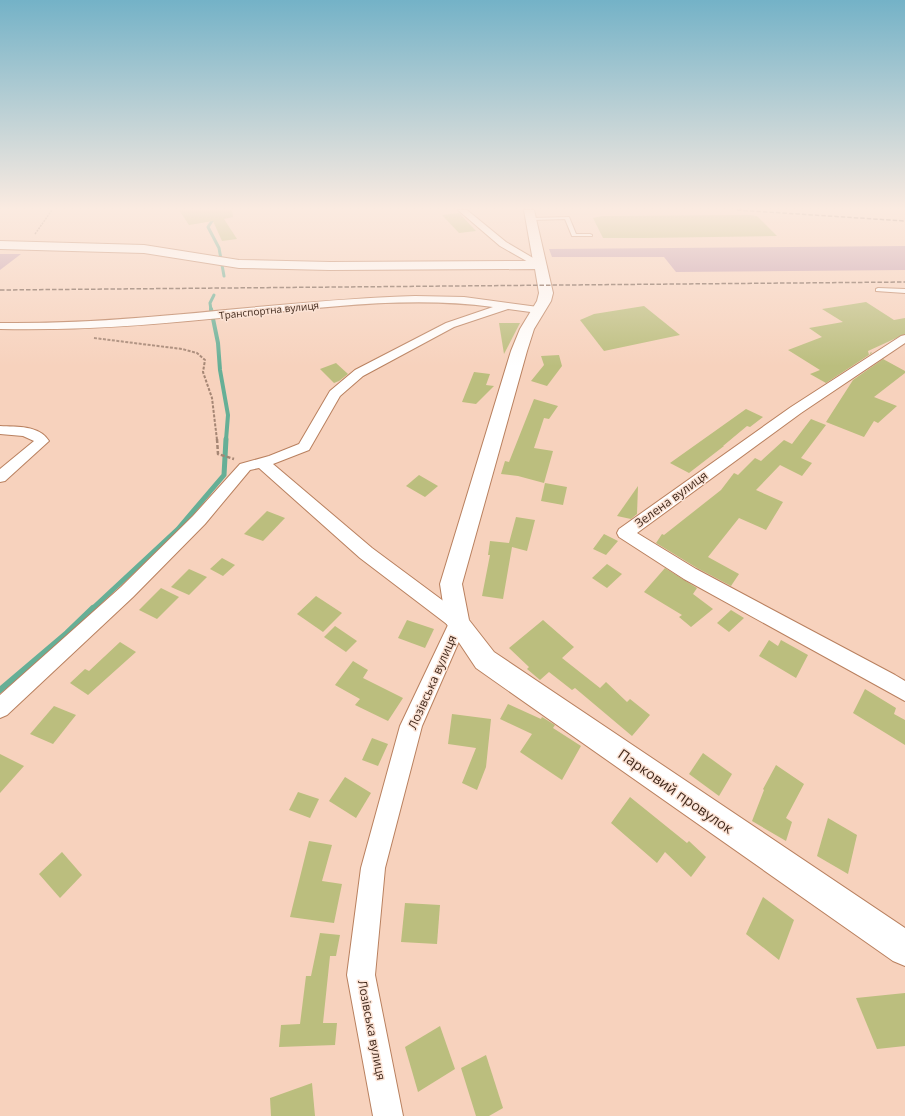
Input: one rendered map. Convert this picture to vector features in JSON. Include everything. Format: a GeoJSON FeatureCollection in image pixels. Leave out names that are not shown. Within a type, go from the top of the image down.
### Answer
{"type":"FeatureCollection","features":[{"type":"Feature","properties":{"kind":"main road"},"geometry":{"type":"LineString","coordinates":[[226,262],[330,266],[540,265]]}},
{"type":"Feature","properties":{"kind":"main road","name":"Лозівська вулиця"},"geometry":{"type":"LineString","coordinates":[[458,623],[452,584],[519,351],[527,329],[544,301],[546,293],[540,265]]}},
{"type":"Feature","properties":{"kind":"main road","name":"Парковий провулок"},"geometry":{"type":"LineString","coordinates":[[458,623],[485,660],[905,949]]}},
{"type":"Feature","properties":{"kind":"street"},"geometry":{"type":"LineString","coordinates":[[535,262],[540,265]]}},
{"type":"Feature","properties":{"kind":"street","name":"Транспортна вулиця"},"geometry":{"type":"LineString","coordinates":[[0,326],[43,328],[159,321],[336,303],[384,300],[478,302],[538,310]]}},
{"type":"Feature","properties":{"kind":"street"},"geometry":{"type":"LineString","coordinates":[[0,708],[127,592],[199,520],[245,467],[304,448],[335,394],[359,373],[450,325],[506,306]]}},
{"type":"Feature","properties":{"kind":"street","name":"Зелена вулиця"},"geometry":{"type":"LineString","coordinates":[[905,338],[796,410],[625,533],[690,574],[888,681],[905,692]]}},
{"type":"Feature","properties":{"kind":"street"},"geometry":{"type":"LineString","coordinates":[[0,430],[27,432],[39,436],[42,441],[0,477]]}},
{"type":"Feature","properties":{"kind":"street"},"geometry":{"type":"LineString","coordinates":[[256,464],[366,553],[458,623]]}},
{"type":"Feature","properties":{"kind":"street","name":"Лозівська вулиця"},"geometry":{"type":"LineString","coordinates":[[388,1116],[361,975],[373,868],[411,726],[458,623]]}},
{"type":"Feature","properties":{"kind":"lane"},"geometry":{"type":"LineString","coordinates":[[878,290],[905,291]]}},
{"type":"Feature","properties":{"kind":"path"},"geometry":{"type":"LineString","coordinates":[[90,338],[151,344],[197,353],[205,360],[203,372],[210,392],[215,416],[218,454],[256,464]]}},
{"type":"Feature","properties":{"kind":"shaded area"},"geometry":{"type":"Polygon","coordinates":[[[0,262],[10,262],[0,270],[0,262]]]}},
{"type":"Feature","properties":{"kind":"shaded area"},"geometry":{"type":"Polygon","coordinates":[[[668,262],[905,262],[905,270],[676,272],[668,262]]]}},
{"type":"Feature","properties":{"kind":"building"},"geometry":{"type":"Polygon","coordinates":[[[866,302],[894,320],[905,318],[905,334],[868,351],[869,355],[826,383],[810,374],[820,370],[788,350],[822,337],[809,328],[843,322],[822,309],[866,302]]]}},
{"type":"Feature","properties":{"kind":"building"},"geometry":{"type":"Polygon","coordinates":[[[644,306],[680,335],[604,351],[580,320],[594,314],[644,306]]]}},
{"type":"Feature","properties":{"kind":"building"},"geometry":{"type":"Polygon","coordinates":[[[499,323],[520,323],[504,354],[499,323]]]}},
{"type":"Feature","properties":{"kind":"building"},"geometry":{"type":"Polygon","coordinates":[[[559,355],[562,366],[547,386],[531,381],[544,365],[541,356],[559,355]]]}},
{"type":"Feature","properties":{"kind":"building"},"geometry":{"type":"Polygon","coordinates":[[[883,359],[905,371],[905,373],[874,397],[897,406],[878,423],[874,421],[864,437],[826,422],[853,380],[883,359]]]}},
{"type":"Feature","properties":{"kind":"building"},"geometry":{"type":"Polygon","coordinates":[[[336,363],[348,374],[334,383],[320,369],[336,363]]]}},
{"type":"Feature","properties":{"kind":"building"},"geometry":{"type":"Polygon","coordinates":[[[474,372],[490,374],[486,385],[494,386],[476,404],[462,402],[474,372]]]}},
{"type":"Feature","properties":{"kind":"building"},"geometry":{"type":"Polygon","coordinates":[[[534,399],[558,406],[549,419],[544,418],[534,448],[553,451],[544,483],[518,476],[501,474],[505,461],[509,462],[534,399]]]}},
{"type":"Feature","properties":{"kind":"building"},"geometry":{"type":"Polygon","coordinates":[[[746,409],[763,417],[750,427],[747,426],[689,473],[670,463],[746,409]]]}},
{"type":"Feature","properties":{"kind":"building"},"geometry":{"type":"Polygon","coordinates":[[[811,419],[826,425],[801,458],[812,463],[802,476],[780,465],[756,490],[783,502],[766,530],[739,518],[708,557],[739,574],[731,586],[697,568],[656,543],[662,534],[664,535],[721,490],[734,473],[738,475],[755,458],[761,461],[784,440],[792,444],[811,419]]]}},
{"type":"Feature","properties":{"kind":"building"},"geometry":{"type":"Polygon","coordinates":[[[419,475],[438,486],[425,497],[406,486],[419,475]]]}},
{"type":"Feature","properties":{"kind":"building"},"geometry":{"type":"Polygon","coordinates":[[[545,483],[567,487],[563,505],[541,501],[545,483]]]}},
{"type":"Feature","properties":{"kind":"building"},"geometry":{"type":"Polygon","coordinates":[[[638,486],[637,514],[631,519],[617,516],[638,486]]]}},
{"type":"Feature","properties":{"kind":"building"},"geometry":{"type":"Polygon","coordinates":[[[267,511],[285,518],[263,541],[244,534],[267,511]]]}},
{"type":"Feature","properties":{"kind":"building"},"geometry":{"type":"Polygon","coordinates":[[[516,517],[535,520],[527,551],[512,547],[503,599],[482,596],[490,555],[488,555],[490,541],[509,543],[516,517]]]}},
{"type":"Feature","properties":{"kind":"building"},"geometry":{"type":"Polygon","coordinates":[[[604,534],[618,541],[606,555],[593,549],[604,534]]]}},
{"type":"Feature","properties":{"kind":"building"},"geometry":{"type":"Polygon","coordinates":[[[222,558],[235,565],[223,576],[210,569],[222,558]]]}},
{"type":"Feature","properties":{"kind":"building"},"geometry":{"type":"Polygon","coordinates":[[[607,564],[622,574],[607,588],[592,578],[607,564]]]}},
{"type":"Feature","properties":{"kind":"building"},"geometry":{"type":"Polygon","coordinates":[[[665,568],[697,588],[693,594],[713,609],[691,627],[679,617],[682,615],[644,592],[665,568]]]}},
{"type":"Feature","properties":{"kind":"building"},"geometry":{"type":"Polygon","coordinates":[[[189,569],[207,577],[189,595],[171,587],[189,569]]]}},
{"type":"Feature","properties":{"kind":"building"},"geometry":{"type":"Polygon","coordinates":[[[161,588],[179,597],[157,619],[139,610],[161,588]]]}},
{"type":"Feature","properties":{"kind":"building"},"geometry":{"type":"Polygon","coordinates":[[[316,596],[342,613],[323,632],[297,614],[316,596]]]}},
{"type":"Feature","properties":{"kind":"building"},"geometry":{"type":"Polygon","coordinates":[[[731,610],[744,618],[729,632],[717,623],[731,610]]]}},
{"type":"Feature","properties":{"kind":"building"},"geometry":{"type":"Polygon","coordinates":[[[407,620],[434,629],[425,648],[398,638],[407,620]]]}},
{"type":"Feature","properties":{"kind":"building"},"geometry":{"type":"Polygon","coordinates":[[[543,620],[574,647],[562,658],[600,688],[606,682],[627,702],[630,699],[650,715],[632,736],[575,688],[572,690],[549,672],[540,680],[527,669],[529,667],[509,648],[543,620]]]}},
{"type":"Feature","properties":{"kind":"building"},"geometry":{"type":"Polygon","coordinates":[[[335,626],[357,641],[346,652],[324,637],[335,626]]]}},
{"type":"Feature","properties":{"kind":"building"},"geometry":{"type":"Polygon","coordinates":[[[769,640],[778,646],[781,640],[808,655],[796,678],[759,656],[769,640]]]}},
{"type":"Feature","properties":{"kind":"building"},"geometry":{"type":"Polygon","coordinates":[[[120,642],[136,652],[88,695],[70,683],[85,669],[89,671],[120,642]]]}},
{"type":"Feature","properties":{"kind":"building"},"geometry":{"type":"Polygon","coordinates":[[[353,661],[368,670],[363,678],[403,698],[388,721],[355,705],[360,699],[335,685],[353,661]]]}},
{"type":"Feature","properties":{"kind":"building"},"geometry":{"type":"Polygon","coordinates":[[[865,689],[896,708],[894,714],[905,720],[905,745],[853,713],[865,689]]]}},
{"type":"Feature","properties":{"kind":"building"},"geometry":{"type":"Polygon","coordinates":[[[508,704],[541,719],[542,717],[555,725],[553,728],[581,746],[562,780],[520,752],[532,734],[500,719],[508,704]]]}},
{"type":"Feature","properties":{"kind":"building"},"geometry":{"type":"Polygon","coordinates":[[[54,706],[76,715],[53,744],[30,734],[54,706]]]}},
{"type":"Feature","properties":{"kind":"building"},"geometry":{"type":"Polygon","coordinates":[[[452,714],[491,719],[486,767],[477,790],[462,783],[476,748],[448,744],[452,714]]]}},
{"type":"Feature","properties":{"kind":"building"},"geometry":{"type":"Polygon","coordinates":[[[372,738],[388,744],[378,766],[362,760],[372,738]]]}},
{"type":"Feature","properties":{"kind":"building"},"geometry":{"type":"Polygon","coordinates":[[[703,753],[732,774],[719,796],[689,774],[703,753]]]}},
{"type":"Feature","properties":{"kind":"building"},"geometry":{"type":"Polygon","coordinates":[[[0,754],[24,766],[0,793],[0,754]]]}},
{"type":"Feature","properties":{"kind":"building"},"geometry":{"type":"Polygon","coordinates":[[[776,765],[804,784],[786,818],[792,822],[786,841],[752,821],[764,790],[763,789],[776,765]]]}},
{"type":"Feature","properties":{"kind":"building"},"geometry":{"type":"Polygon","coordinates":[[[345,777],[371,793],[356,818],[329,801],[345,777]]]}},
{"type":"Feature","properties":{"kind":"building"},"geometry":{"type":"Polygon","coordinates":[[[298,792],[319,799],[310,818],[289,810],[298,792]]]}},
{"type":"Feature","properties":{"kind":"building"},"geometry":{"type":"Polygon","coordinates":[[[630,797],[687,843],[689,841],[706,857],[691,877],[665,852],[657,863],[611,823],[630,797]]]}},
{"type":"Feature","properties":{"kind":"building"},"geometry":{"type":"Polygon","coordinates":[[[828,818],[857,835],[848,874],[817,856],[828,818]]]}},
{"type":"Feature","properties":{"kind":"building"},"geometry":{"type":"Polygon","coordinates":[[[309,841],[332,845],[322,881],[342,884],[334,923],[290,917],[309,841]]]}},
{"type":"Feature","properties":{"kind":"building"},"geometry":{"type":"Polygon","coordinates":[[[62,852],[82,875],[60,898],[39,874],[62,852]]]}},
{"type":"Feature","properties":{"kind":"building"},"geometry":{"type":"Polygon","coordinates":[[[763,897],[794,920],[779,960],[746,934],[763,897]]]}},
{"type":"Feature","properties":{"kind":"building"},"geometry":{"type":"Polygon","coordinates":[[[405,903],[440,905],[437,944],[401,942],[405,903]]]}},
{"type":"Feature","properties":{"kind":"building"},"geometry":{"type":"Polygon","coordinates":[[[320,933],[340,935],[336,956],[330,956],[323,1023],[337,1023],[335,1045],[279,1047],[281,1025],[300,1024],[306,976],[311,976],[320,933]]]}},
{"type":"Feature","properties":{"kind":"building"},"geometry":{"type":"Polygon","coordinates":[[[905,993],[905,1046],[877,1049],[856,998],[905,993]]]}},
{"type":"Feature","properties":{"kind":"building"},"geometry":{"type":"Polygon","coordinates":[[[440,1026],[455,1069],[418,1092],[405,1047],[440,1026]]]}},
{"type":"Feature","properties":{"kind":"building"},"geometry":{"type":"Polygon","coordinates":[[[486,1055],[503,1108],[489,1116],[476,1116],[461,1068],[486,1055]]]}},
{"type":"Feature","properties":{"kind":"building"},"geometry":{"type":"Polygon","coordinates":[[[312,1083],[315,1116],[271,1116],[270,1098],[312,1083]]]}},
{"type":"Feature","properties":{"kind":"waterway"},"geometry":{"type":"LineString","coordinates":[[222,262],[224,276]]}},
{"type":"Feature","properties":{"kind":"waterway"},"geometry":{"type":"LineString","coordinates":[[211,310],[210,303],[214,295]]}},
{"type":"Feature","properties":{"kind":"waterway"},"geometry":{"type":"LineString","coordinates":[[211,309],[218,343],[220,370],[228,415],[226,440]]}},
{"type":"Feature","properties":{"kind":"waterway"},"geometry":{"type":"LineString","coordinates":[[92,609],[178,529],[224,475],[226,439]]}},
{"type":"Feature","properties":{"kind":"waterway"},"geometry":{"type":"LineString","coordinates":[[0,690],[67,633],[93,608]]}},
{"type":"Feature","properties":{"kind":"railway"},"geometry":{"type":"LineString","coordinates":[[0,290],[905,282]]}}]}
